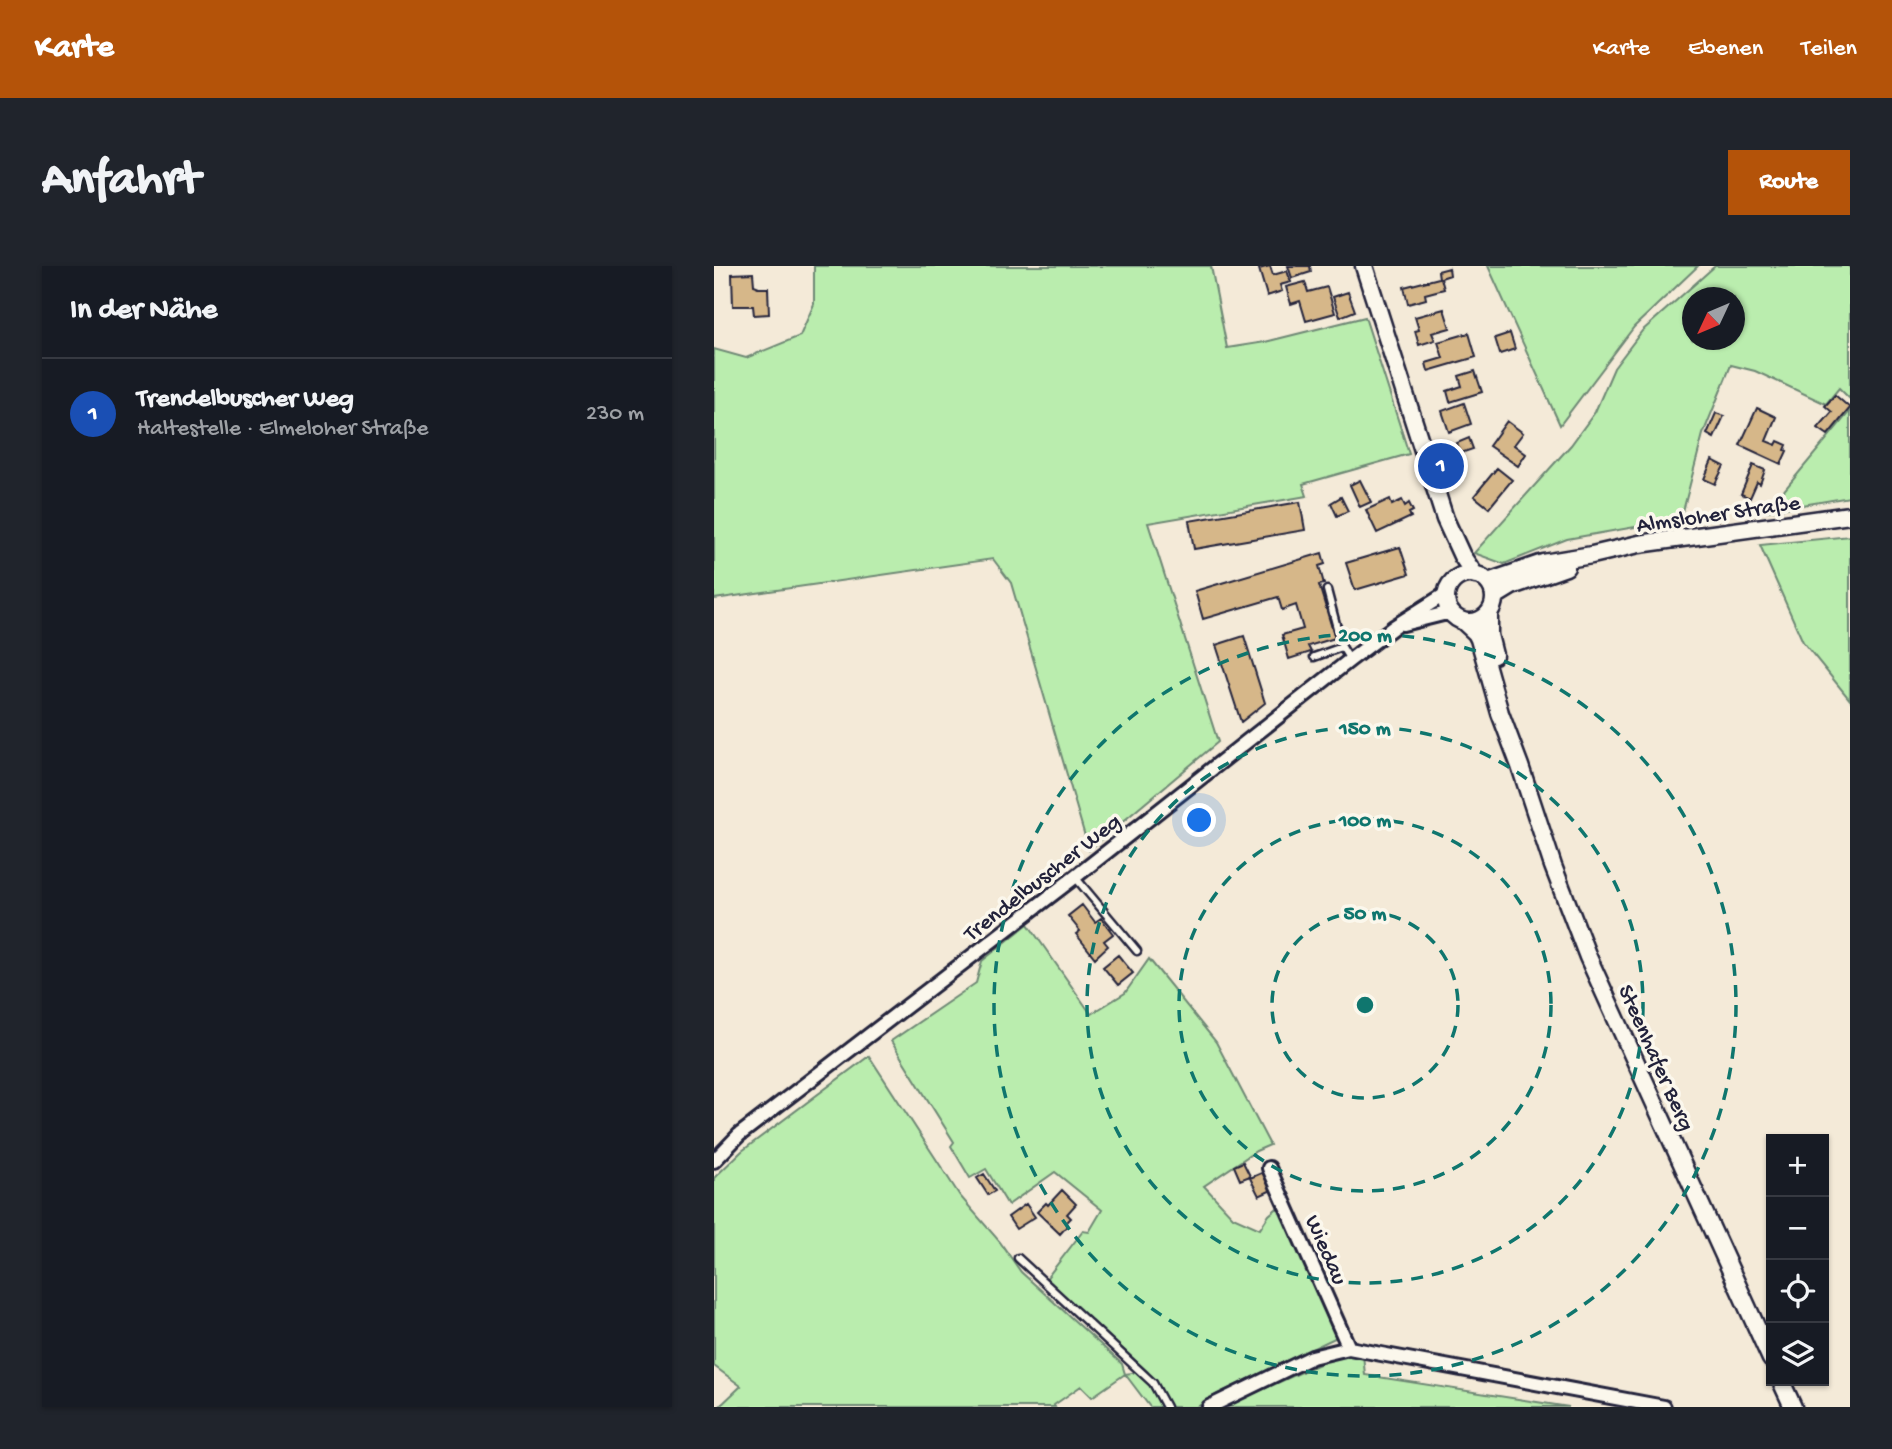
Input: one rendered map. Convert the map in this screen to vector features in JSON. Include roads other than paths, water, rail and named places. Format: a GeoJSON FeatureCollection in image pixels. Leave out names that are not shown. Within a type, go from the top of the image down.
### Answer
{"type":"FeatureCollection","features":[{"type":"Feature","properties":{"kind":"street"},"geometry":{"type":"LineString","coordinates":[[1364,266],[1445,519],[1462,556],[1492,589],[1493,606],[1489,614],[1481,620],[1473,622],[1458,618],[1448,606],[1451,587],[1445,519]]}},
{"type":"Feature","properties":{"kind":"street","name":"Almsloher Straße"},"geometry":{"type":"LineString","coordinates":[[1481,578],[1639,544],[1850,515]]}},
{"type":"Feature","properties":{"kind":"street","name":"Almsloher Straße"},"geometry":{"type":"LineString","coordinates":[[1494,597],[1512,586],[1592,555]]}},
{"type":"Feature","properties":{"kind":"street"},"geometry":{"type":"LineString","coordinates":[[1451,587],[1467,575],[1481,578]]}},
{"type":"Feature","properties":{"kind":"street","name":"Trendelbuscher Weg"},"geometry":{"type":"LineString","coordinates":[[714,1161],[739,1135],[1075,877],[1350,660],[1451,587]]}},
{"type":"Feature","properties":{"kind":"street","name":"Trendelbuscher Weg"},"geometry":{"type":"LineString","coordinates":[[1395,626],[1443,614],[1458,618]]}},
{"type":"Feature","properties":{"kind":"street","name":"Steenhafer Berg"},"geometry":{"type":"LineString","coordinates":[[1489,614],[1489,635],[1510,712],[1520,766]]}},
{"type":"Feature","properties":{"kind":"street","name":"Steenhafer Berg"},"geometry":{"type":"LineString","coordinates":[[1458,618],[1476,633],[1479,639],[1500,713],[1588,957],[1766,1348]]}},
{"type":"Feature","properties":{"kind":"street","name":"Wiedau"},"geometry":{"type":"LineString","coordinates":[[1269,1168],[1349,1348]]}},
{"type":"Feature","properties":{"kind":"street"},"geometry":{"type":"LineString","coordinates":[[1209,1407],[1312,1357],[1349,1348],[1664,1407]]}},
{"type":"Feature","properties":{"kind":"street"},"geometry":{"type":"LineString","coordinates":[[1783,1386],[1793,1407]]}},
{"type":"Feature","properties":{"kind":"lane"},"geometry":{"type":"LineString","coordinates":[[1327,590],[1342,647],[1350,660]]}},
{"type":"Feature","properties":{"kind":"lane"},"geometry":{"type":"LineString","coordinates":[[1314,657],[1342,647]]}},
{"type":"Feature","properties":{"kind":"lane"},"geometry":{"type":"LineString","coordinates":[[1075,877],[1137,951]]}},
{"type":"Feature","properties":{"kind":"lane"},"geometry":{"type":"LineString","coordinates":[[1018,1258],[1153,1383],[1166,1407]]}},
{"type":"Feature","properties":{"kind":"place","name":"Trendelbuscher Weg"},"geometry":{"type":"Point","coordinates":[1441,466]}}]}
